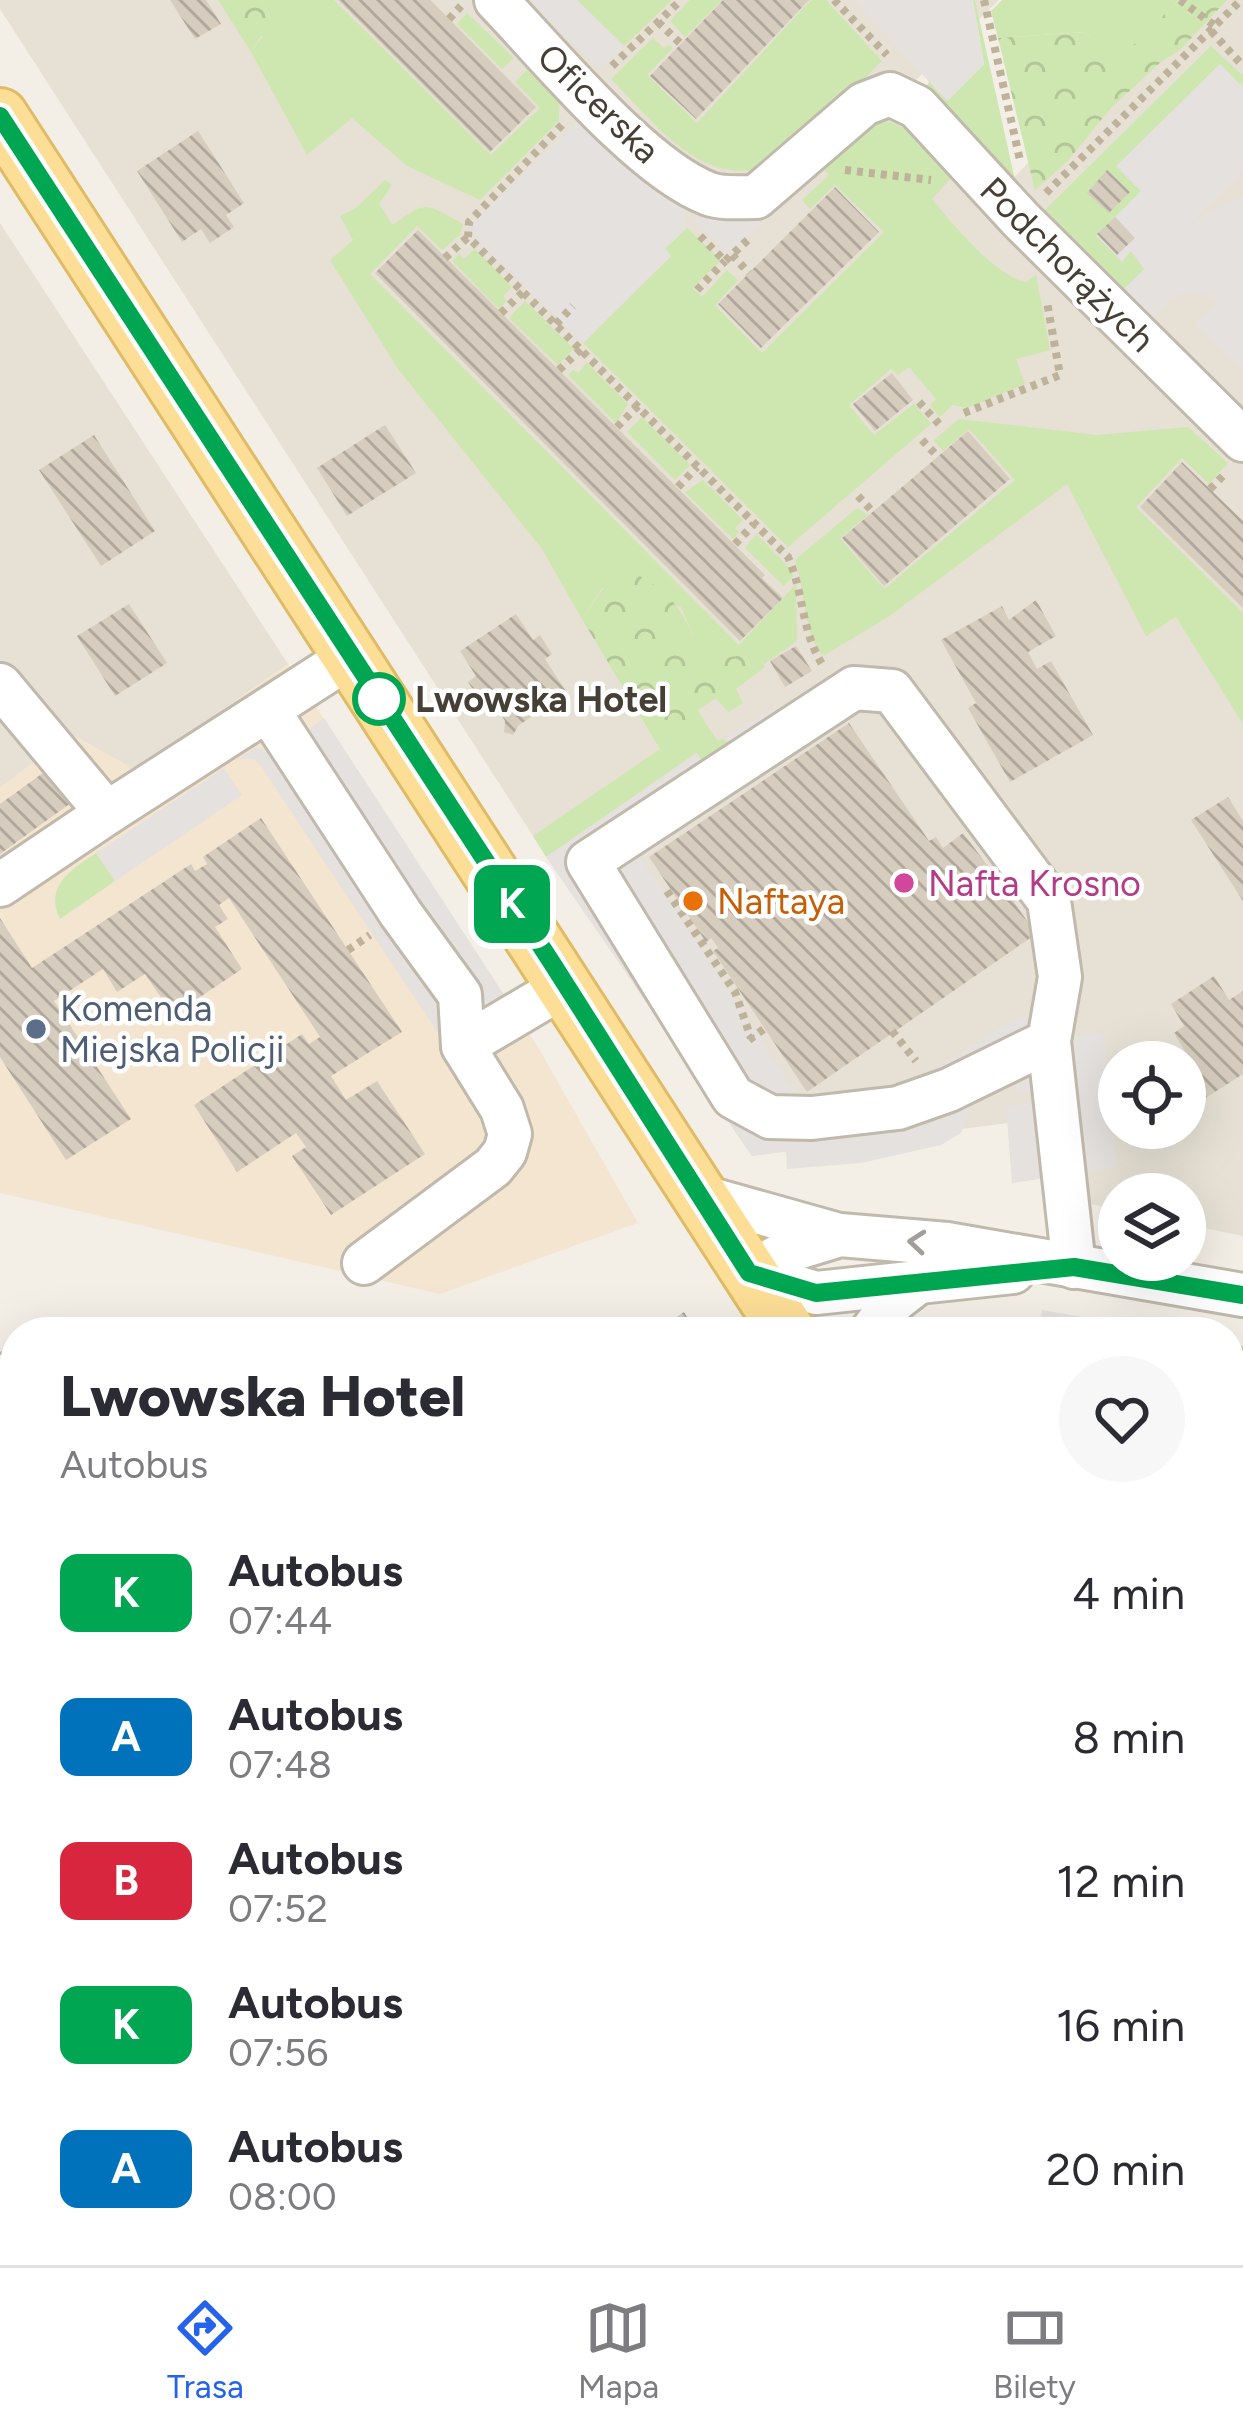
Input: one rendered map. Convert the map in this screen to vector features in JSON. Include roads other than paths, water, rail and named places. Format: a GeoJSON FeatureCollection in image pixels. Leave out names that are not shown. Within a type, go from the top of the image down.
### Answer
{"type":"FeatureCollection","features":[{"type":"Feature","properties":{"kind":"main road"},"geometry":{"type":"LineString","coordinates":[[0,116],[778,1317]]}},
{"type":"Feature","properties":{"kind":"street","name":"Oficerska"},"geometry":{"type":"LineString","coordinates":[[496,0],[629,138],[672,173],[712,196],[756,197],[890,76]]}},
{"type":"Feature","properties":{"kind":"street","name":"Podchorążych"},"geometry":{"type":"LineString","coordinates":[[890,76],[1031,229],[1243,440]]}},
{"type":"Feature","properties":{"kind":"street"},"geometry":{"type":"LineString","coordinates":[[0,885],[351,656]]}},
{"type":"Feature","properties":{"kind":"street"},"geometry":{"type":"LineString","coordinates":[[0,685],[107,813]]}},
{"type":"Feature","properties":{"kind":"street"},"geometry":{"type":"LineString","coordinates":[[1049,1041],[949,1090],[898,1108],[812,1118],[770,1117],[734,1097],[588,862],[854,688],[892,691],[1049,902],[1060,977],[1049,1041],[1074,1267]]}},
{"type":"Feature","properties":{"kind":"street"},"geometry":{"type":"LineString","coordinates":[[268,710],[401,914],[460,995],[463,1046],[502,1109],[510,1134],[494,1167],[364,1263]]}},
{"type":"Feature","properties":{"kind":"street"},"geometry":{"type":"LineString","coordinates":[[463,1046],[566,985]]}},
{"type":"Feature","properties":{"kind":"street"},"geometry":{"type":"LineString","coordinates":[[700,1196],[840,1235],[947,1244],[1243,1295]]}},
{"type":"Feature","properties":{"kind":"street"},"geometry":{"type":"LineString","coordinates":[[749,1273],[788,1251],[840,1235]]}},
{"type":"Feature","properties":{"kind":"street"},"geometry":{"type":"LineString","coordinates":[[749,1273],[816,1293],[1074,1267]]}},
{"type":"Feature","properties":{"kind":"street"},"geometry":{"type":"LineString","coordinates":[[882,1317],[916,1284]]}},
{"type":"Feature","properties":{"kind":"place","name":"Lwowska Hotel"},"geometry":{"type":"Point","coordinates":[379,699]}},
{"type":"Feature","properties":{"kind":"place","name":"Nafta Krosno"},"geometry":{"type":"Point","coordinates":[904,883]}},
{"type":"Feature","properties":{"kind":"place","name":"Naftaya"},"geometry":{"type":"Point","coordinates":[693,901]}},
{"type":"Feature","properties":{"kind":"place","name":"Komenda Miejska Policji"},"geometry":{"type":"Point","coordinates":[36,1029]}}]}
